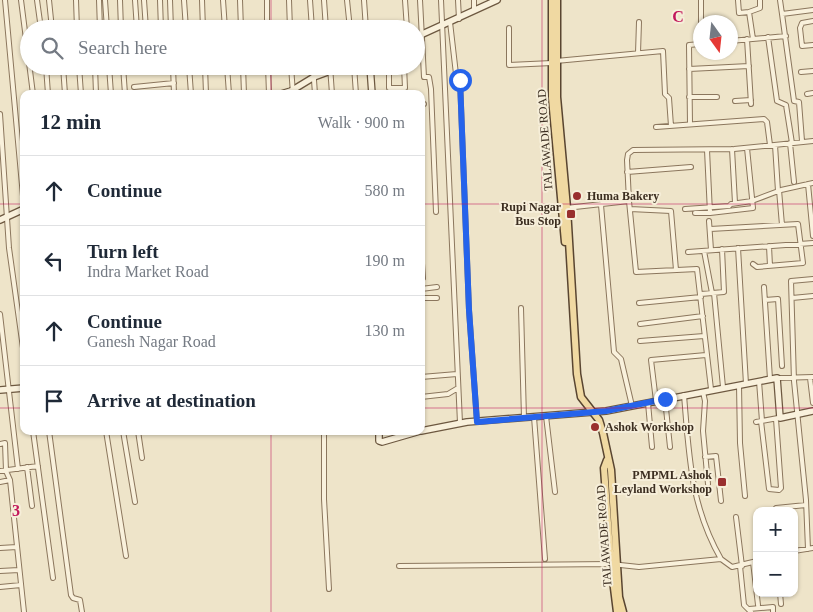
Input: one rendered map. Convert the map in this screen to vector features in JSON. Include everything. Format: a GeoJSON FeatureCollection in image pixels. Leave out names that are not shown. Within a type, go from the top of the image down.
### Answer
{"type":"FeatureCollection","features":[{"type":"Feature","properties":{"kind":"main road","name":"TALAWADE ROAD"},"geometry":{"type":"LineString","coordinates":[[552,0],[554,100],[579,388],[581,397],[599,420],[611,470],[620,598],[623,612]]}},
{"type":"Feature","properties":{"kind":"main road","name":"TALAWADE ROAD"},"geometry":{"type":"LineString","coordinates":[[553,61],[557,0]]}},
{"type":"Feature","properties":{"kind":"main road","name":"TALAWADE ROAD"},"geometry":{"type":"LineString","coordinates":[[607,459],[604,468],[611,564],[618,612]]}},
{"type":"Feature","properties":{"kind":"street"},"geometry":{"type":"LineString","coordinates":[[5,0],[20,164]]}},
{"type":"Feature","properties":{"kind":"street"},"geometry":{"type":"LineString","coordinates":[[21,0],[23,20]]}},
{"type":"Feature","properties":{"kind":"street"},"geometry":{"type":"LineString","coordinates":[[37,0],[40,20]]}},
{"type":"Feature","properties":{"kind":"street"},"geometry":{"type":"LineString","coordinates":[[49,0],[51,20]]}},
{"type":"Feature","properties":{"kind":"street"},"geometry":{"type":"LineString","coordinates":[[76,0],[77,20]]}},
{"type":"Feature","properties":{"kind":"street"},"geometry":{"type":"LineString","coordinates":[[99,0],[100,20]]}},
{"type":"Feature","properties":{"kind":"street"},"geometry":{"type":"LineString","coordinates":[[105,0],[106,20]]}},
{"type":"Feature","properties":{"kind":"street"},"geometry":{"type":"LineString","coordinates":[[120,0],[121,20]]}},
{"type":"Feature","properties":{"kind":"street"},"geometry":{"type":"LineString","coordinates":[[135,0],[136,20]]}},
{"type":"Feature","properties":{"kind":"street"},"geometry":{"type":"LineString","coordinates":[[144,0],[145,20]]}},
{"type":"Feature","properties":{"kind":"street"},"geometry":{"type":"LineString","coordinates":[[160,0],[161,20]]}},
{"type":"Feature","properties":{"kind":"street"},"geometry":{"type":"LineString","coordinates":[[170,0],[171,20]]}},
{"type":"Feature","properties":{"kind":"street"},"geometry":{"type":"LineString","coordinates":[[184,0],[185,20]]}},
{"type":"Feature","properties":{"kind":"street"},"geometry":{"type":"LineString","coordinates":[[202,0],[203,20]]}},
{"type":"Feature","properties":{"kind":"street"},"geometry":{"type":"LineString","coordinates":[[223,0],[224,20]]}},
{"type":"Feature","properties":{"kind":"street"},"geometry":{"type":"LineString","coordinates":[[240,0],[241,20]]}},
{"type":"Feature","properties":{"kind":"street"},"geometry":{"type":"LineString","coordinates":[[267,0],[267,20]]}},
{"type":"Feature","properties":{"kind":"street"},"geometry":{"type":"LineString","coordinates":[[289,0],[290,20]]}},
{"type":"Feature","properties":{"kind":"street"},"geometry":{"type":"LineString","coordinates":[[310,0],[311,20]]}},
{"type":"Feature","properties":{"kind":"street"},"geometry":{"type":"LineString","coordinates":[[324,0],[325,20]]}},
{"type":"Feature","properties":{"kind":"street"},"geometry":{"type":"LineString","coordinates":[[347,0],[349,20]]}},
{"type":"Feature","properties":{"kind":"street"},"geometry":{"type":"LineString","coordinates":[[364,0],[365,20]]}},
{"type":"Feature","properties":{"kind":"street"},"geometry":{"type":"LineString","coordinates":[[406,0],[407,20]]}},
{"type":"Feature","properties":{"kind":"street"},"geometry":{"type":"LineString","coordinates":[[419,20],[420,0]]}},
{"type":"Feature","properties":{"kind":"street"},"geometry":{"type":"LineString","coordinates":[[441,0],[460,423]]}},
{"type":"Feature","properties":{"kind":"street"},"geometry":{"type":"LineString","coordinates":[[458,0],[459,19]]}},
{"type":"Feature","properties":{"kind":"street"},"geometry":{"type":"LineString","coordinates":[[474,0],[476,10]]}},
{"type":"Feature","properties":{"kind":"street"},"geometry":{"type":"LineString","coordinates":[[701,0],[701,15]]}},
{"type":"Feature","properties":{"kind":"street"},"geometry":{"type":"LineString","coordinates":[[738,0],[739,13],[750,12],[760,8],[760,0]]}},
{"type":"Feature","properties":{"kind":"street"},"geometry":{"type":"LineString","coordinates":[[780,0],[794,101],[799,102],[802,141]]}},
{"type":"Feature","properties":{"kind":"street"},"geometry":{"type":"LineString","coordinates":[[425,33],[459,19],[494,1]]}},
{"type":"Feature","properties":{"kind":"street"},"geometry":{"type":"LineString","coordinates":[[782,14],[813,10]]}},
{"type":"Feature","properties":{"kind":"street"},"geometry":{"type":"LineString","coordinates":[[750,12],[753,39]]}},
{"type":"Feature","properties":{"kind":"street"},"geometry":{"type":"LineString","coordinates":[[450,22],[456,74],[460,80],[469,318],[477,422]]}},
{"type":"Feature","properties":{"kind":"street"},"geometry":{"type":"LineString","coordinates":[[638,53],[639,22]]}},
{"type":"Feature","properties":{"kind":"street"},"geometry":{"type":"LineString","coordinates":[[813,22],[802,23],[800,26],[801,45],[813,45]]}},
{"type":"Feature","properties":{"kind":"street"},"geometry":{"type":"LineString","coordinates":[[508,28],[509,65],[663,51],[665,94],[670,98],[671,126]]}},
{"type":"Feature","properties":{"kind":"street"},"geometry":{"type":"LineString","coordinates":[[738,41],[786,36]]}},
{"type":"Feature","properties":{"kind":"street"},"geometry":{"type":"LineString","coordinates":[[768,37],[776,101],[786,105],[794,182]]}},
{"type":"Feature","properties":{"kind":"street"},"geometry":{"type":"LineString","coordinates":[[735,101],[751,102],[747,40]]}},
{"type":"Feature","properties":{"kind":"street"},"geometry":{"type":"LineString","coordinates":[[690,124],[689,45],[693,45]]}},
{"type":"Feature","properties":{"kind":"street"},"geometry":{"type":"LineString","coordinates":[[689,69],[749,66]]}},
{"type":"Feature","properties":{"kind":"street"},"geometry":{"type":"LineString","coordinates":[[801,72],[813,71]]}},
{"type":"Feature","properties":{"kind":"street"},"geometry":{"type":"LineString","coordinates":[[30,75],[32,90]]}},
{"type":"Feature","properties":{"kind":"street"},"geometry":{"type":"LineString","coordinates":[[47,75],[48,90]]}},
{"type":"Feature","properties":{"kind":"street"},"geometry":{"type":"LineString","coordinates":[[64,75],[65,90]]}},
{"type":"Feature","properties":{"kind":"street"},"geometry":{"type":"LineString","coordinates":[[80,75],[81,90]]}},
{"type":"Feature","properties":{"kind":"street"},"geometry":{"type":"LineString","coordinates":[[95,75],[96,90]]}},
{"type":"Feature","properties":{"kind":"street"},"geometry":{"type":"LineString","coordinates":[[110,75],[111,90]]}},
{"type":"Feature","properties":{"kind":"street"},"geometry":{"type":"LineString","coordinates":[[123,75],[125,90]]}},
{"type":"Feature","properties":{"kind":"street"},"geometry":{"type":"LineString","coordinates":[[174,75],[174,90]]}},
{"type":"Feature","properties":{"kind":"street"},"geometry":{"type":"LineString","coordinates":[[190,75],[191,90]]}},
{"type":"Feature","properties":{"kind":"street"},"geometry":{"type":"LineString","coordinates":[[205,75],[206,90]]}},
{"type":"Feature","properties":{"kind":"street"},"geometry":{"type":"LineString","coordinates":[[228,75],[229,90]]}},
{"type":"Feature","properties":{"kind":"street"},"geometry":{"type":"LineString","coordinates":[[243,75],[244,90]]}},
{"type":"Feature","properties":{"kind":"street"},"geometry":{"type":"LineString","coordinates":[[269,75],[270,90]]}},
{"type":"Feature","properties":{"kind":"street"},"geometry":{"type":"LineString","coordinates":[[291,75],[292,90]]}},
{"type":"Feature","properties":{"kind":"street"},"geometry":{"type":"LineString","coordinates":[[295,90],[318,75]]}},
{"type":"Feature","properties":{"kind":"street"},"geometry":{"type":"LineString","coordinates":[[331,75],[332,90]]}},
{"type":"Feature","properties":{"kind":"street"},"geometry":{"type":"LineString","coordinates":[[355,75],[356,90]]}},
{"type":"Feature","properties":{"kind":"street"},"geometry":{"type":"LineString","coordinates":[[371,75],[372,90]]}},
{"type":"Feature","properties":{"kind":"street"},"geometry":{"type":"LineString","coordinates":[[389,75],[389,88],[405,88],[404,75]]}},
{"type":"Feature","properties":{"kind":"street"},"geometry":{"type":"LineString","coordinates":[[424,75],[424,77],[429,77],[431,89],[436,212]]}},
{"type":"Feature","properties":{"kind":"street"},"geometry":{"type":"LineString","coordinates":[[314,77],[315,90]]}},
{"type":"Feature","properties":{"kind":"street"},"geometry":{"type":"LineString","coordinates":[[134,86],[174,83]]}},
{"type":"Feature","properties":{"kind":"street"},"geometry":{"type":"LineString","coordinates":[[807,94],[813,93]]}},
{"type":"Feature","properties":{"kind":"street"},"geometry":{"type":"LineString","coordinates":[[689,97],[717,97]]}},
{"type":"Feature","properties":{"kind":"street"},"geometry":{"type":"LineString","coordinates":[[0,114],[3,218],[20,328]]}},
{"type":"Feature","properties":{"kind":"street"},"geometry":{"type":"LineString","coordinates":[[656,127],[766,119],[773,145],[782,225]]}},
{"type":"Feature","properties":{"kind":"street"},"geometry":{"type":"LineString","coordinates":[[711,389],[697,268],[636,272],[630,209],[628,154],[633,150],[732,149],[813,140]]}},
{"type":"Feature","properties":{"kind":"street"},"geometry":{"type":"LineString","coordinates":[[695,213],[750,210],[753,208],[747,148]]}},
{"type":"Feature","properties":{"kind":"street"},"geometry":{"type":"LineString","coordinates":[[732,149],[735,203]]}},
{"type":"Feature","properties":{"kind":"street"},"geometry":{"type":"LineString","coordinates":[[707,150],[710,211]]}},
{"type":"Feature","properties":{"kind":"street"},"geometry":{"type":"LineString","coordinates":[[628,172],[691,167]]}},
{"type":"Feature","properties":{"kind":"street"},"geometry":{"type":"LineString","coordinates":[[686,209],[710,211],[813,183]]}},
{"type":"Feature","properties":{"kind":"street"},"geometry":{"type":"LineString","coordinates":[[808,184],[813,236]]}},
{"type":"Feature","properties":{"kind":"street"},"geometry":{"type":"LineString","coordinates":[[564,208],[630,201]]}},
{"type":"Feature","properties":{"kind":"street"},"geometry":{"type":"LineString","coordinates":[[601,205],[614,352],[621,359],[632,406]]}},
{"type":"Feature","properties":{"kind":"street"},"geometry":{"type":"LineString","coordinates":[[630,209],[671,211],[676,270]]}},
{"type":"Feature","properties":{"kind":"street"},"geometry":{"type":"LineString","coordinates":[[3,218],[20,210]]}},
{"type":"Feature","properties":{"kind":"street"},"geometry":{"type":"LineString","coordinates":[[709,222],[711,250]]}},
{"type":"Feature","properties":{"kind":"street"},"geometry":{"type":"LineString","coordinates":[[710,229],[798,224],[803,264],[755,267],[754,264]]}},
{"type":"Feature","properties":{"kind":"street"},"geometry":{"type":"LineString","coordinates":[[688,252],[813,243]]}},
{"type":"Feature","properties":{"kind":"street"},"geometry":{"type":"LineString","coordinates":[[769,246],[770,266]]}},
{"type":"Feature","properties":{"kind":"street"},"geometry":{"type":"LineString","coordinates":[[738,248],[746,384]]}},
{"type":"Feature","properties":{"kind":"street"},"geometry":{"type":"LineString","coordinates":[[639,303],[724,292],[722,249]]}},
{"type":"Feature","properties":{"kind":"street"},"geometry":{"type":"LineString","coordinates":[[704,250],[713,293],[723,387]]}},
{"type":"Feature","properties":{"kind":"street"},"geometry":{"type":"LineString","coordinates":[[808,549],[795,378],[791,281],[813,279]]}},
{"type":"Feature","properties":{"kind":"street"},"geometry":{"type":"LineString","coordinates":[[425,288],[437,287]]}},
{"type":"Feature","properties":{"kind":"street"},"geometry":{"type":"LineString","coordinates":[[759,381],[769,489],[779,490],[781,488],[778,418],[768,344],[764,288]]}},
{"type":"Feature","properties":{"kind":"street"},"geometry":{"type":"LineString","coordinates":[[792,298],[813,296]]}},
{"type":"Feature","properties":{"kind":"street"},"geometry":{"type":"LineString","coordinates":[[425,298],[437,298]]}},
{"type":"Feature","properties":{"kind":"street"},"geometry":{"type":"LineString","coordinates":[[765,300],[778,299],[782,366]]}},
{"type":"Feature","properties":{"kind":"street"},"geometry":{"type":"LineString","coordinates":[[521,308],[524,418]]}},
{"type":"Feature","properties":{"kind":"street"},"geometry":{"type":"LineString","coordinates":[[0,314],[18,469]]}},
{"type":"Feature","properties":{"kind":"street"},"geometry":{"type":"LineString","coordinates":[[640,324],[703,316]]}},
{"type":"Feature","properties":{"kind":"street"},"geometry":{"type":"LineString","coordinates":[[640,341],[704,336]]}},
{"type":"Feature","properties":{"kind":"street"},"geometry":{"type":"LineString","coordinates":[[768,344],[780,342]]}},
{"type":"Feature","properties":{"kind":"street"},"geometry":{"type":"LineString","coordinates":[[656,401],[652,359],[706,355]]}},
{"type":"Feature","properties":{"kind":"street"},"geometry":{"type":"LineString","coordinates":[[425,377],[457,374]]}},
{"type":"Feature","properties":{"kind":"street"},"geometry":{"type":"LineString","coordinates":[[425,430],[460,423],[534,418],[632,406],[684,394],[773,379],[812,377],[813,403]]}},
{"type":"Feature","properties":{"kind":"street"},"geometry":{"type":"LineString","coordinates":[[739,385],[740,443],[745,496]]}},
{"type":"Feature","properties":{"kind":"street"},"geometry":{"type":"LineString","coordinates":[[425,397],[448,394],[458,388]]}},
{"type":"Feature","properties":{"kind":"street"},"geometry":{"type":"LineString","coordinates":[[0,390],[20,389]]}},
{"type":"Feature","properties":{"kind":"street"},"geometry":{"type":"LineString","coordinates":[[703,391],[705,457],[708,484]]}},
{"type":"Feature","properties":{"kind":"street"},"geometry":{"type":"LineString","coordinates":[[684,394],[696,502],[710,540],[727,565],[741,566],[753,562]]}},
{"type":"Feature","properties":{"kind":"street"},"geometry":{"type":"LineString","coordinates":[[665,399],[670,447]]}},
{"type":"Feature","properties":{"kind":"street"},"geometry":{"type":"LineString","coordinates":[[648,403],[652,448]]}},
{"type":"Feature","properties":{"kind":"street"},"geometry":{"type":"LineString","coordinates":[[756,422],[813,412]]}},
{"type":"Feature","properties":{"kind":"street"},"geometry":{"type":"LineString","coordinates":[[546,416],[555,492]]}},
{"type":"Feature","properties":{"kind":"street"},"geometry":{"type":"LineString","coordinates":[[534,418],[545,559]]}},
{"type":"Feature","properties":{"kind":"street"},"geometry":{"type":"LineString","coordinates":[[34,435],[53,578]]}},
{"type":"Feature","properties":{"kind":"street"},"geometry":{"type":"LineString","coordinates":[[50,435],[71,595],[73,598],[80,600],[82,612]]}},
{"type":"Feature","properties":{"kind":"street"},"geometry":{"type":"LineString","coordinates":[[107,435],[126,556]]}},
{"type":"Feature","properties":{"kind":"street"},"geometry":{"type":"LineString","coordinates":[[124,435],[135,502]]}},
{"type":"Feature","properties":{"kind":"street"},"geometry":{"type":"LineString","coordinates":[[139,435],[142,458]]}},
{"type":"Feature","properties":{"kind":"street"},"geometry":{"type":"LineString","coordinates":[[324,435],[325,525],[329,589]]}},
{"type":"Feature","properties":{"kind":"street"},"geometry":{"type":"LineString","coordinates":[[379,435],[379,441],[382,442],[407,435]]}},
{"type":"Feature","properties":{"kind":"street"},"geometry":{"type":"LineString","coordinates":[[0,444],[5,443],[6,471],[10,480],[24,612]]}},
{"type":"Feature","properties":{"kind":"street"},"geometry":{"type":"LineString","coordinates":[[705,457],[716,456],[720,501]]}},
{"type":"Feature","properties":{"kind":"street"},"geometry":{"type":"LineString","coordinates":[[0,472],[38,466]]}},
{"type":"Feature","properties":{"kind":"street"},"geometry":{"type":"LineString","coordinates":[[27,467],[32,506]]}},
{"type":"Feature","properties":{"kind":"street"},"geometry":{"type":"LineString","coordinates":[[0,482],[10,480]]}},
{"type":"Feature","properties":{"kind":"street"},"geometry":{"type":"LineString","coordinates":[[786,507],[806,505]]}},
{"type":"Feature","properties":{"kind":"street"},"geometry":{"type":"LineString","coordinates":[[736,517],[744,605],[750,611],[773,607],[773,612]]}},
{"type":"Feature","properties":{"kind":"street"},"geometry":{"type":"LineString","coordinates":[[0,548],[16,547]]}},
{"type":"Feature","properties":{"kind":"street"},"geometry":{"type":"LineString","coordinates":[[798,550],[813,548]]}},
{"type":"Feature","properties":{"kind":"street"},"geometry":{"type":"LineString","coordinates":[[399,566],[611,564],[619,567],[638,567],[721,558]]}},
{"type":"Feature","properties":{"kind":"street"},"geometry":{"type":"LineString","coordinates":[[0,571],[19,570]]}},
{"type":"Feature","properties":{"kind":"street"},"geometry":{"type":"LineString","coordinates":[[0,587],[21,585]]}},
{"type":"Feature","properties":{"kind":"street"},"geometry":{"type":"LineString","coordinates":[[757,597],[758,605]]}},
{"type":"Feature","properties":{"kind":"street"},"geometry":{"type":"LineString","coordinates":[[780,597],[781,604]]}},
{"type":"Feature","properties":{"kind":"place","name":"Huma Bakery"},"geometry":{"type":"Point","coordinates":[577,196]}},
{"type":"Feature","properties":{"kind":"place","name":"Rupi Nagar Bus Stop"},"geometry":{"type":"Point","coordinates":[571,214]}},
{"type":"Feature","properties":{"kind":"place","name":"Ashok Workshop"},"geometry":{"type":"Point","coordinates":[595,427]}},
{"type":"Feature","properties":{"kind":"place","name":"PMPML Ashok Leyland Workshop"},"geometry":{"type":"Point","coordinates":[722,482]}},
{"type":"Feature","properties":{"kind":"route"},"geometry":{"type":"LineString","coordinates":[[460,80],[466,189],[470,342],[477,422],[606,411],[665,399]]}}]}
